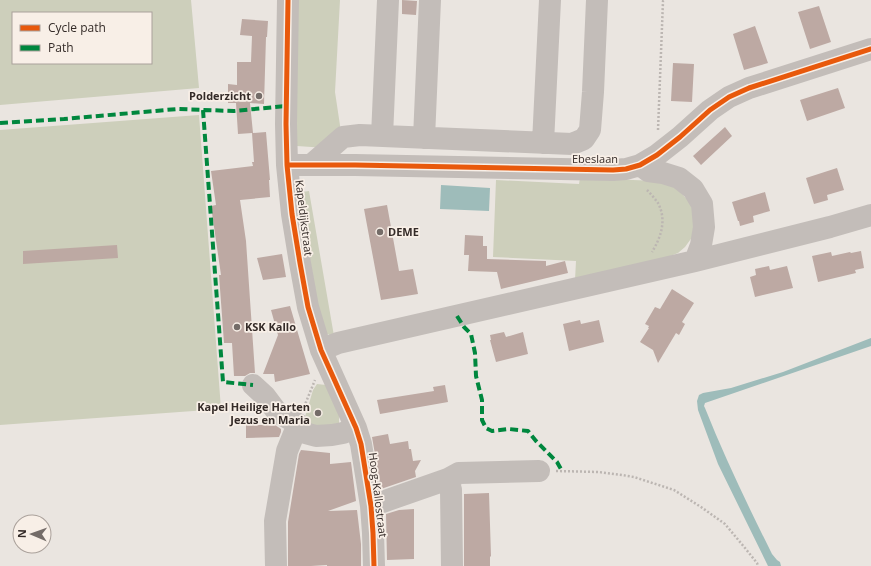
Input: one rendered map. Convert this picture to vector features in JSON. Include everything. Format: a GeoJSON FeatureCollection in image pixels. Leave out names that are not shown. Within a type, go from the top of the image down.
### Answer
{"type":"FeatureCollection","features":[{"type":"Feature","properties":{"kind":"street","name":"Kapeldijkstraat"},"geometry":{"type":"LineString","coordinates":[[288,0],[286,112],[287,165],[292,214],[301,271],[308,307],[324,357],[356,428]]}},
{"type":"Feature","properties":{"kind":"street"},"geometry":{"type":"LineString","coordinates":[[382,136],[388,0]]}},
{"type":"Feature","properties":{"kind":"street"},"geometry":{"type":"LineString","coordinates":[[424,138],[430,0]]}},
{"type":"Feature","properties":{"kind":"street"},"geometry":{"type":"LineString","coordinates":[[543,143],[550,0]]}},
{"type":"Feature","properties":{"kind":"street"},"geometry":{"type":"LineString","coordinates":[[311,165],[343,137],[360,135],[572,144],[584,139],[590,130],[597,0]]}},
{"type":"Feature","properties":{"kind":"street","name":"Ebeslaan"},"geometry":{"type":"LineString","coordinates":[[287,165],[626,169],[649,160],[710,110],[729,97],[749,88],[871,49]]}},
{"type":"Feature","properties":{"kind":"street"},"geometry":{"type":"LineString","coordinates":[[649,160],[648,172],[663,173],[679,178],[693,189],[702,204],[704,227],[701,245],[695,261]]}},
{"type":"Feature","properties":{"kind":"street"},"geometry":{"type":"LineString","coordinates":[[324,357],[338,343],[695,261],[830,228],[871,215]]}},
{"type":"Feature","properties":{"kind":"street"},"geometry":{"type":"LineString","coordinates":[[253,385],[265,396],[277,412],[298,424],[305,433],[316,436],[343,433],[356,428]]}},
{"type":"Feature","properties":{"kind":"street"},"geometry":{"type":"LineString","coordinates":[[276,566],[275,521],[287,451],[298,424]]}},
{"type":"Feature","properties":{"kind":"street","name":"Hoog-Kallostraat"},"geometry":{"type":"LineString","coordinates":[[356,428],[361,444],[371,506],[374,533],[374,566]]}},
{"type":"Feature","properties":{"kind":"street"},"geometry":{"type":"LineString","coordinates":[[371,506],[448,480],[459,473],[539,471]]}},
{"type":"Feature","properties":{"kind":"street"},"geometry":{"type":"LineString","coordinates":[[448,480],[451,490],[452,566]]}},
{"type":"Feature","properties":{"kind":"path"},"geometry":{"type":"LineString","coordinates":[[649,160],[663,1],[665,0]]}},
{"type":"Feature","properties":{"kind":"path"},"geometry":{"type":"LineString","coordinates":[[635,275],[651,254],[658,242],[662,229],[662,214],[658,203],[647,190]]}},
{"type":"Feature","properties":{"kind":"path"},"geometry":{"type":"LineString","coordinates":[[298,424],[324,357]]}},
{"type":"Feature","properties":{"kind":"path"},"geometry":{"type":"LineString","coordinates":[[539,471],[599,472],[634,477],[674,490],[725,524],[758,566]]}},
{"type":"Feature","properties":{"kind":"green space"},"geometry":{"type":"Polygon","coordinates":[[[0,0],[191,0],[199,88],[0,105],[0,0]]]}},
{"type":"Feature","properties":{"kind":"green space"},"geometry":{"type":"Polygon","coordinates":[[[295,0],[340,0],[335,92],[341,132],[326,148],[297,146],[295,0]]]}},
{"type":"Feature","properties":{"kind":"green space"},"geometry":{"type":"Polygon","coordinates":[[[199,115],[221,409],[0,425],[0,130],[199,115]]]}},
{"type":"Feature","properties":{"kind":"green space"},"geometry":{"type":"Polygon","coordinates":[[[580,178],[659,181],[674,185],[693,206],[693,236],[685,247],[678,253],[665,258],[575,280],[576,261],[493,257],[496,180],[579,184],[580,178]]]}},
{"type":"Feature","properties":{"kind":"green space"},"geometry":{"type":"Polygon","coordinates":[[[309,191],[334,336],[326,333],[322,327],[299,198],[302,192],[309,191]]]}},
{"type":"Feature","properties":{"kind":"green space"},"geometry":{"type":"Polygon","coordinates":[[[317,384],[326,385],[339,413],[339,423],[314,429],[305,417],[313,390],[317,384]]]}},
{"type":"Feature","properties":{"kind":"water"},"geometry":{"type":"Polygon","coordinates":[[[441,185],[490,188],[489,211],[440,209],[441,185]]]}},
{"type":"Feature","properties":{"kind":"water"},"geometry":{"type":"Polygon","coordinates":[[[871,338],[871,346],[705,403],[704,406],[737,482],[772,554],[780,562],[781,566],[768,566],[718,464],[698,410],[697,401],[699,395],[731,388],[783,372],[871,338]]]}},
{"type":"Feature","properties":{"kind":"building"},"geometry":{"type":"Polygon","coordinates":[[[402,0],[417,1],[416,15],[402,14],[402,0]]]}},
{"type":"Feature","properties":{"kind":"building"},"geometry":{"type":"Polygon","coordinates":[[[819,6],[831,42],[810,49],[798,12],[819,6]]]}},
{"type":"Feature","properties":{"kind":"building"},"geometry":{"type":"Polygon","coordinates":[[[242,19],[268,21],[266,37],[264,104],[250,103],[253,133],[266,132],[270,197],[240,200],[246,241],[255,373],[250,373],[245,376],[234,376],[232,343],[224,343],[219,275],[221,275],[211,206],[216,205],[211,171],[253,166],[252,162],[254,162],[252,133],[238,134],[236,103],[228,103],[228,84],[237,85],[237,62],[251,62],[252,36],[240,35],[242,19]]]}},
{"type":"Feature","properties":{"kind":"building"},"geometry":{"type":"Polygon","coordinates":[[[755,26],[768,63],[744,70],[733,34],[755,26]]]}},
{"type":"Feature","properties":{"kind":"building"},"geometry":{"type":"Polygon","coordinates":[[[673,63],[694,64],[692,102],[671,101],[673,63]]]}},
{"type":"Feature","properties":{"kind":"building"},"geometry":{"type":"Polygon","coordinates":[[[838,88],[845,108],[807,121],[800,100],[838,88]]]}},
{"type":"Feature","properties":{"kind":"building"},"geometry":{"type":"Polygon","coordinates":[[[725,127],[732,136],[701,165],[693,156],[725,127]]]}},
{"type":"Feature","properties":{"kind":"building"},"geometry":{"type":"Polygon","coordinates":[[[837,168],[844,190],[827,195],[828,200],[814,204],[806,178],[837,168]]]}},
{"type":"Feature","properties":{"kind":"building"},"geometry":{"type":"Polygon","coordinates":[[[765,192],[770,211],[753,216],[754,222],[740,226],[732,202],[765,192]]]}},
{"type":"Feature","properties":{"kind":"building","name":"DEME"},"geometry":{"type":"Polygon","coordinates":[[[387,205],[399,271],[413,269],[418,294],[381,300],[364,209],[387,205]]]}},
{"type":"Feature","properties":{"kind":"building"},"geometry":{"type":"Polygon","coordinates":[[[465,235],[483,236],[483,246],[487,246],[487,259],[546,261],[546,266],[565,261],[568,273],[501,289],[497,272],[468,271],[469,255],[464,255],[465,235]]]}},
{"type":"Feature","properties":{"kind":"building"},"geometry":{"type":"Polygon","coordinates":[[[117,245],[118,258],[23,264],[23,251],[117,245]]]}},
{"type":"Feature","properties":{"kind":"building"},"geometry":{"type":"Polygon","coordinates":[[[861,251],[864,268],[855,270],[856,273],[818,282],[812,256],[831,252],[832,256],[861,251]]]}},
{"type":"Feature","properties":{"kind":"building"},"geometry":{"type":"Polygon","coordinates":[[[282,254],[286,277],[263,280],[257,258],[282,254]]]}},
{"type":"Feature","properties":{"kind":"building"},"geometry":{"type":"Polygon","coordinates":[[[769,266],[770,270],[787,266],[793,288],[755,297],[750,277],[756,275],[755,269],[769,266]]]}},
{"type":"Feature","properties":{"kind":"building"},"geometry":{"type":"Polygon","coordinates":[[[672,289],[694,303],[682,322],[685,324],[679,335],[676,333],[658,363],[653,350],[640,342],[649,328],[649,326],[645,324],[655,307],[660,309],[672,289]]]}},
{"type":"Feature","properties":{"kind":"building"},"geometry":{"type":"Polygon","coordinates":[[[290,306],[310,374],[275,382],[274,374],[263,374],[278,335],[271,310],[290,306]]]}},
{"type":"Feature","properties":{"kind":"building"},"geometry":{"type":"Polygon","coordinates":[[[580,320],[581,324],[599,320],[604,342],[569,351],[563,324],[580,320]]]}},
{"type":"Feature","properties":{"kind":"building"},"geometry":{"type":"Polygon","coordinates":[[[504,332],[506,337],[523,332],[528,354],[496,362],[490,335],[504,332]]]}},
{"type":"Feature","properties":{"kind":"building"},"geometry":{"type":"Polygon","coordinates":[[[445,385],[448,402],[380,414],[377,400],[434,391],[433,387],[445,385]]]}},
{"type":"Feature","properties":{"kind":"building"},"geometry":{"type":"Polygon","coordinates":[[[246,425],[275,425],[281,429],[281,432],[279,437],[246,438],[246,425]]]}},
{"type":"Feature","properties":{"kind":"building"},"geometry":{"type":"Polygon","coordinates":[[[388,434],[390,444],[408,441],[413,461],[421,460],[415,471],[416,477],[381,489],[372,437],[388,434]]]}},
{"type":"Feature","properties":{"kind":"building"},"geometry":{"type":"Polygon","coordinates":[[[301,450],[330,453],[330,464],[351,462],[356,501],[328,511],[357,510],[361,544],[361,566],[288,566],[288,522],[299,454],[301,450]]]}},
{"type":"Feature","properties":{"kind":"building"},"geometry":{"type":"Polygon","coordinates":[[[489,493],[490,566],[464,566],[464,494],[489,493]]]}},
{"type":"Feature","properties":{"kind":"building"},"geometry":{"type":"Polygon","coordinates":[[[414,509],[414,559],[387,560],[386,514],[399,510],[414,509]]]}},
{"type":"Feature","properties":{"kind":"marked path"},"geometry":{"type":"LineString","coordinates":[[0,123],[177,109],[234,111],[286,106]]}},
{"type":"Feature","properties":{"kind":"marked path"},"geometry":{"type":"LineString","coordinates":[[203,110],[223,382],[253,385]]}},
{"type":"Feature","properties":{"kind":"marked path"},"geometry":{"type":"LineString","coordinates":[[457,316],[464,327],[471,334],[475,353],[476,376],[482,400],[482,420],[486,428],[492,431],[509,429],[528,431],[557,462],[562,471]]}},
{"type":"Feature","properties":{"kind":"cycle path"},"geometry":{"type":"LineString","coordinates":[[288,0],[286,124],[287,165],[292,214],[308,307],[321,350],[356,428],[361,444],[371,506],[374,566]]}},
{"type":"Feature","properties":{"kind":"cycle path"},"geometry":{"type":"LineString","coordinates":[[287,165],[626,169],[640,165],[657,155],[710,110],[729,97],[749,88],[871,49]]}},
{"type":"Feature","properties":{"kind":"place","name":"Polderzicht"},"geometry":{"type":"Point","coordinates":[259,96]}},
{"type":"Feature","properties":{"kind":"place","name":"DEME"},"geometry":{"type":"Point","coordinates":[380,232]}},
{"type":"Feature","properties":{"kind":"place","name":"KSK Kallo"},"geometry":{"type":"Point","coordinates":[237,327]}},
{"type":"Feature","properties":{"kind":"place","name":"Kapel Heilige Harten Jezus en Maria"},"geometry":{"type":"Point","coordinates":[318,413]}}]}
